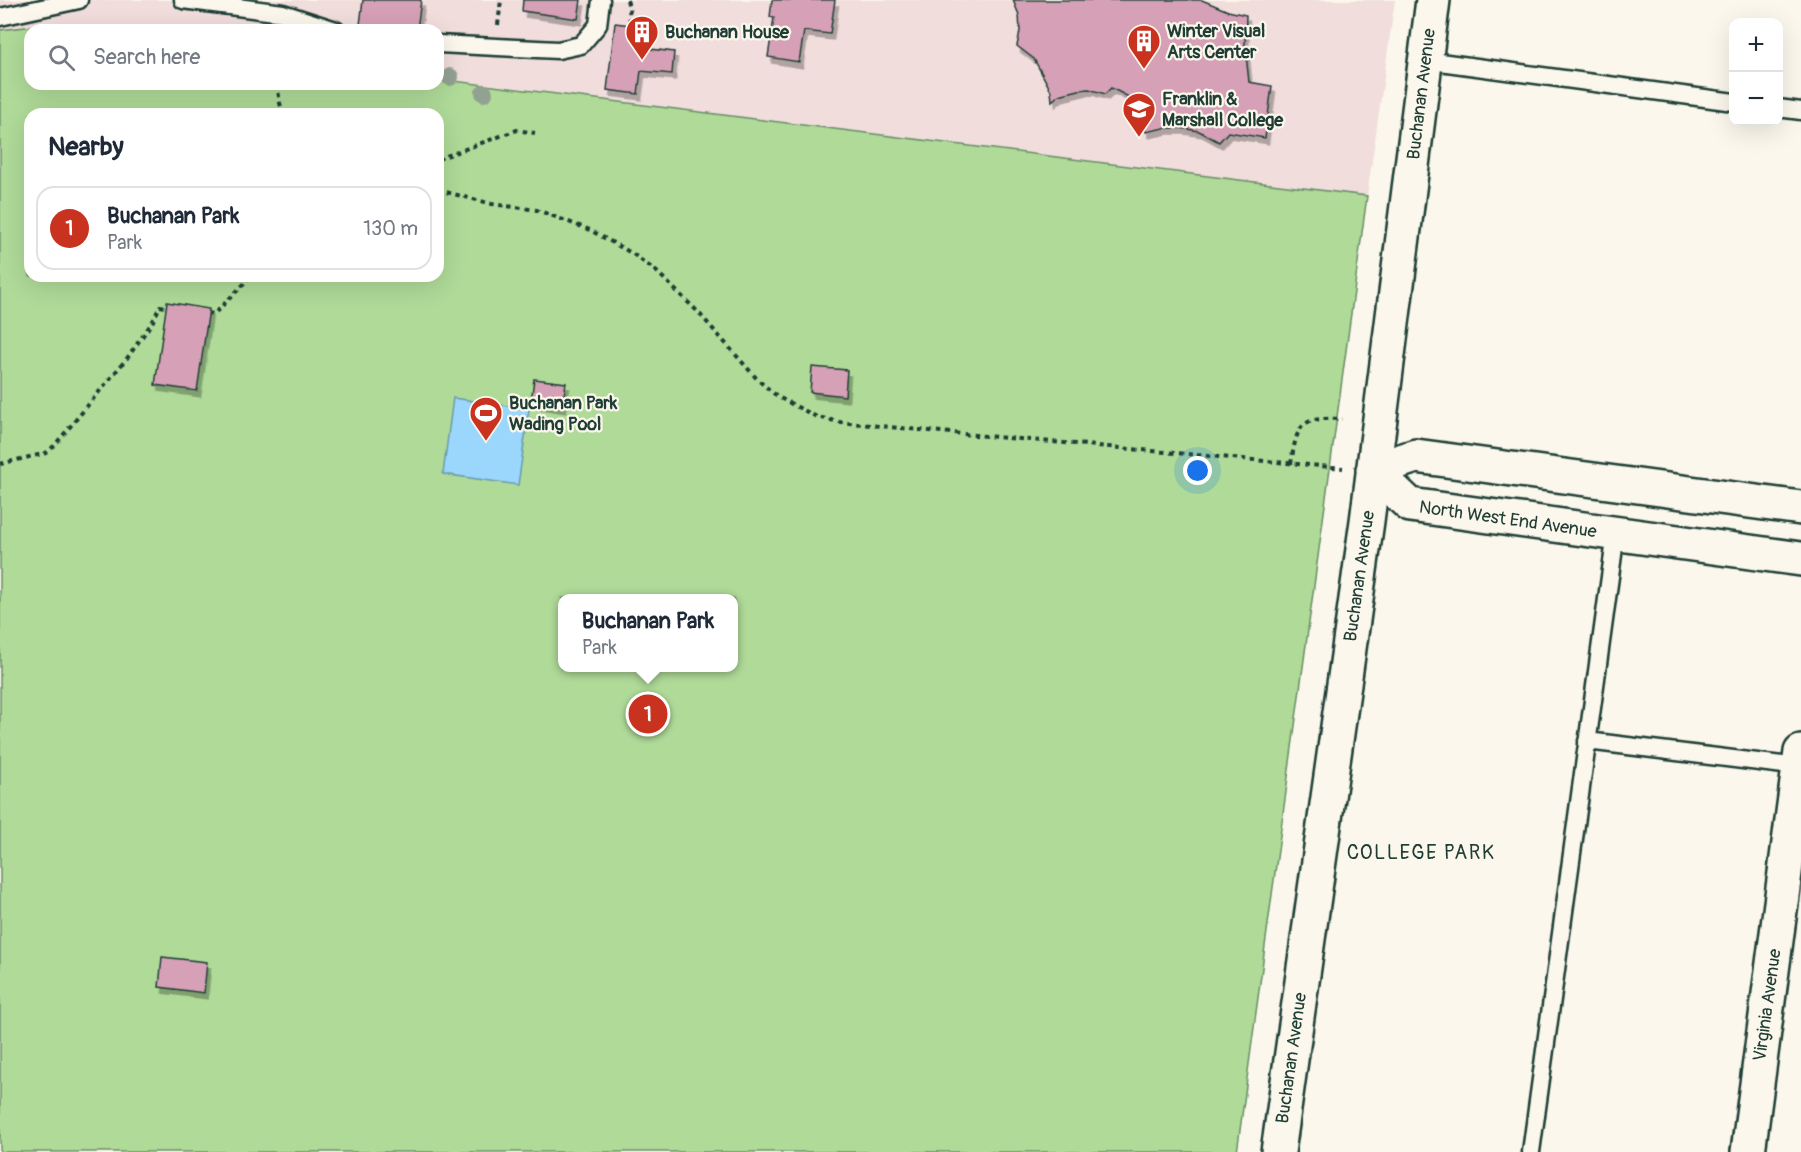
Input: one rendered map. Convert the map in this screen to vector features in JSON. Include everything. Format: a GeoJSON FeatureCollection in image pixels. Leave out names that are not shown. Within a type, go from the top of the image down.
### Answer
{"type":"FeatureCollection","features":[{"type":"Feature","properties":{"kind":"street","name":"Buchanan Avenue"},"geometry":{"type":"LineString","coordinates":[[1278,1152],[1373,470],[1433,0]]}},
{"type":"Feature","properties":{"kind":"street"},"geometry":{"type":"LineString","coordinates":[[1373,470],[1416,456],[1801,508]]}},
{"type":"Feature","properties":{"kind":"street","name":"North West End Avenue"},"geometry":{"type":"LineString","coordinates":[[1373,470],[1410,505],[1801,559]]}},
{"type":"Feature","properties":{"kind":"street","name":"Virginia Avenue"},"geometry":{"type":"LineString","coordinates":[[1748,1152],[1799,778]]}},
{"type":"Feature","properties":{"kind":"lane"},"geometry":{"type":"LineString","coordinates":[[0,17],[79,0]]}},
{"type":"Feature","properties":{"kind":"lane"},"geometry":{"type":"LineString","coordinates":[[183,0],[283,13],[317,24]]}},
{"type":"Feature","properties":{"kind":"lane"},"geometry":{"type":"LineString","coordinates":[[444,44],[558,50],[581,45],[598,25],[601,0]]}},
{"type":"Feature","properties":{"kind":"lane"},"geometry":{"type":"LineString","coordinates":[[1425,60],[1729,101]]}},
{"type":"Feature","properties":{"kind":"lane"},"geometry":{"type":"LineString","coordinates":[[1783,109],[1801,111]]}},
{"type":"Feature","properties":{"kind":"lane"},"geometry":{"type":"LineString","coordinates":[[1531,1152],[1616,533]]}},
{"type":"Feature","properties":{"kind":"lane"},"geometry":{"type":"LineString","coordinates":[[1587,741],[1799,778]]}},
{"type":"Feature","properties":{"kind":"path"},"geometry":{"type":"LineString","coordinates":[[499,12],[501,0]]}},
{"type":"Feature","properties":{"kind":"path"},"geometry":{"type":"LineString","coordinates":[[627,0],[630,25]]}},
{"type":"Feature","properties":{"kind":"path"},"geometry":{"type":"LineString","coordinates":[[629,7],[634,0]]}},
{"type":"Feature","properties":{"kind":"path"},"geometry":{"type":"LineString","coordinates":[[278,90],[281,108]]}},
{"type":"Feature","properties":{"kind":"path"},"geometry":{"type":"LineString","coordinates":[[444,157],[517,130],[535,133]]}},
{"type":"Feature","properties":{"kind":"path"},"geometry":{"type":"LineString","coordinates":[[444,192],[492,204],[537,210],[590,230],[633,254],[657,272],[697,311],[758,380],[778,397],[817,417],[840,422],[930,431],[1373,470]]}},
{"type":"Feature","properties":{"kind":"path"},"geometry":{"type":"LineString","coordinates":[[208,313],[214,314],[246,282]]}},
{"type":"Feature","properties":{"kind":"path"},"geometry":{"type":"LineString","coordinates":[[0,464],[46,453],[54,446],[128,357],[153,321],[160,306],[166,307]]}},
{"type":"Feature","properties":{"kind":"path"},"geometry":{"type":"LineString","coordinates":[[1291,464],[1295,438],[1301,427],[1309,421],[1320,418],[1342,419]]}},
{"type":"Feature","properties":{"kind":"shaded area","name":"Franklin & Marshall College"},"geometry":{"type":"Polygon","coordinates":[[[0,0],[1395,0],[1367,196],[444,80],[444,24],[24,24],[24,27],[0,30],[0,0]]]}},
{"type":"Feature","properties":{"kind":"green space"},"geometry":{"type":"Polygon","coordinates":[[[24,27],[24,90],[444,90],[444,80],[1367,196],[1237,1152],[0,1152],[0,30],[24,27]]]}},
{"type":"Feature","properties":{"kind":"water","name":"Buchanan Park Wading Pool"},"geometry":{"type":"Polygon","coordinates":[[[453,398],[529,409],[518,485],[443,474],[453,398]]]}},
{"type":"Feature","properties":{"kind":"building"},"geometry":{"type":"Polygon","coordinates":[[[363,0],[421,0],[418,24],[360,24],[363,0]]]}},
{"type":"Feature","properties":{"kind":"building"},"geometry":{"type":"Polygon","coordinates":[[[523,0],[581,0],[578,19],[522,11],[523,0]]]}},
{"type":"Feature","properties":{"kind":"building"},"geometry":{"type":"Polygon","coordinates":[[[772,0],[835,0],[830,34],[804,31],[799,62],[768,57],[774,18],[770,17],[772,0]]]}},
{"type":"Feature","properties":{"kind":"building","name":"Winter Visual Arts Center"},"geometry":{"type":"Polygon","coordinates":[[[1013,0],[1202,0],[1228,11],[1246,15],[1245,45],[1249,82],[1272,86],[1265,138],[1228,132],[1219,142],[1199,131],[1181,128],[1164,128],[1146,132],[1135,105],[1129,97],[1111,88],[1105,94],[1089,89],[1079,90],[1059,95],[1052,101],[1051,91],[1034,59],[1017,46],[1020,31],[1019,15],[1013,0]]]}},
{"type":"Feature","properties":{"kind":"building","name":"Buchanan House"},"geometry":{"type":"Polygon","coordinates":[[[615,23],[646,27],[643,48],[674,52],[672,74],[641,71],[638,94],[607,90],[615,23]]]}},
{"type":"Feature","properties":{"kind":"building"},"geometry":{"type":"Polygon","coordinates":[[[167,302],[209,309],[197,391],[155,385],[167,302]]]}},
{"type":"Feature","properties":{"kind":"building"},"geometry":{"type":"Polygon","coordinates":[[[812,367],[847,370],[845,396],[810,392],[812,367]]]}},
{"type":"Feature","properties":{"kind":"building"},"geometry":{"type":"Polygon","coordinates":[[[534,379],[566,383],[562,407],[531,402],[534,379]]]}},
{"type":"Feature","properties":{"kind":"building"},"geometry":{"type":"Polygon","coordinates":[[[162,957],[207,962],[204,993],[159,987],[162,957]]]}},
{"type":"Feature","properties":{"kind":"place","name":"Buchanan House"},"geometry":{"type":"Point","coordinates":[642,61]}},
{"type":"Feature","properties":{"kind":"place","name":"Winter Visual Arts Center"},"geometry":{"type":"Point","coordinates":[1144,70]}},
{"type":"Feature","properties":{"kind":"place","name":"Franklin & Marshall College"},"geometry":{"type":"Point","coordinates":[1139,138]}},
{"type":"Feature","properties":{"kind":"place","name":"Buchanan Park Wading Pool"},"geometry":{"type":"Point","coordinates":[486,442]}},
{"type":"Feature","properties":{"kind":"place","name":"Buchanan Park"},"geometry":{"type":"Point","coordinates":[648,714]}},
{"type":"Feature","properties":{"kind":"district","name":"COLLEGE PARK"},"geometry":{"type":"Point","coordinates":[1421,852]}}]}
